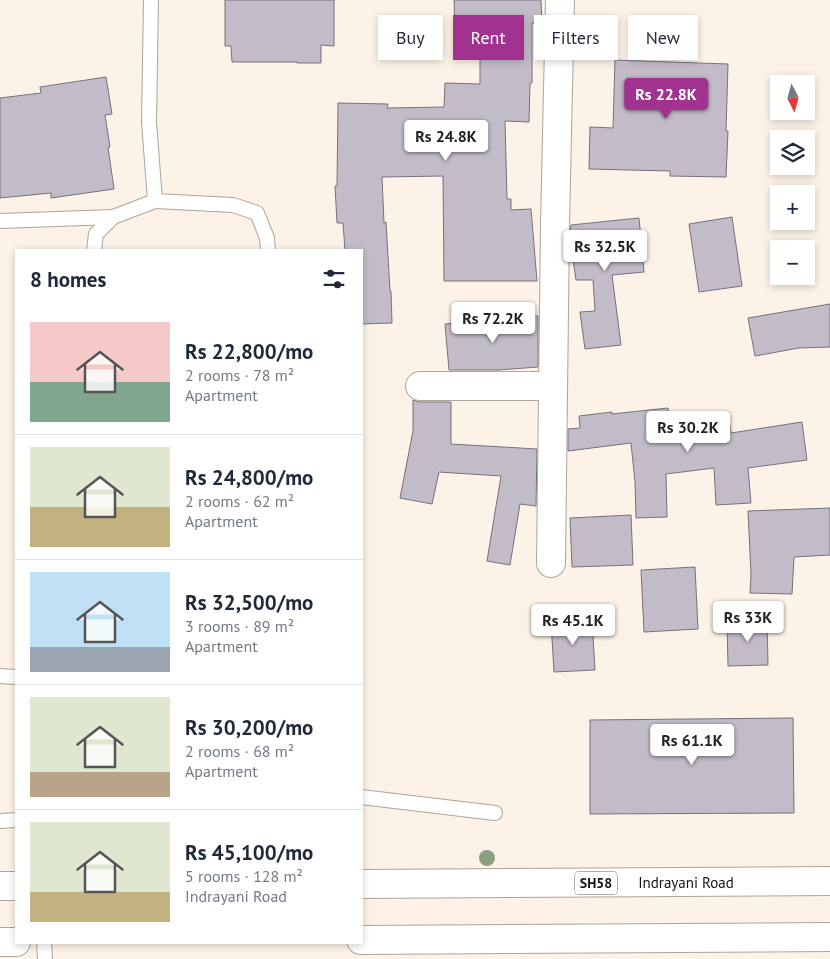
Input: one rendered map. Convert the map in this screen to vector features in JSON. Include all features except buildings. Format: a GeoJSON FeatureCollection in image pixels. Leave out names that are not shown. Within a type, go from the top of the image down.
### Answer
{"type":"FeatureCollection","features":[{"type":"Feature","properties":{"kind":"main road"},"geometry":{"type":"LineString","coordinates":[[551,563],[560,0]]}},
{"type":"Feature","properties":{"kind":"main road"},"geometry":{"type":"LineString","coordinates":[[420,386],[553,386]]}},
{"type":"Feature","properties":{"kind":"main road","name":"Indrayani Road"},"geometry":{"type":"LineString","coordinates":[[363,884],[830,881]]}},
{"type":"Feature","properties":{"kind":"main road"},"geometry":{"type":"LineString","coordinates":[[0,886],[15,886]]}},
{"type":"Feature","properties":{"kind":"main road"},"geometry":{"type":"LineString","coordinates":[[363,940],[830,937]]}},
{"type":"Feature","properties":{"kind":"main road"},"geometry":{"type":"LineString","coordinates":[[0,942],[15,942]]}},
{"type":"Feature","properties":{"kind":"lane"},"geometry":{"type":"LineString","coordinates":[[151,0],[150,122],[155,201]]}},
{"type":"Feature","properties":{"kind":"lane"},"geometry":{"type":"LineString","coordinates":[[0,221],[113,217],[155,201],[233,204],[257,213],[267,238],[268,249]]}},
{"type":"Feature","properties":{"kind":"lane"},"geometry":{"type":"LineString","coordinates":[[94,249],[96,234],[113,217]]}},
{"type":"Feature","properties":{"kind":"lane"},"geometry":{"type":"LineString","coordinates":[[0,676],[15,678]]}},
{"type":"Feature","properties":{"kind":"lane"},"geometry":{"type":"LineString","coordinates":[[363,797],[495,813]]}},
{"type":"Feature","properties":{"kind":"lane"},"geometry":{"type":"LineString","coordinates":[[0,821],[15,820]]}},
{"type":"Feature","properties":{"kind":"lane"},"geometry":{"type":"LineString","coordinates":[[44,944],[45,959]]}}]}
